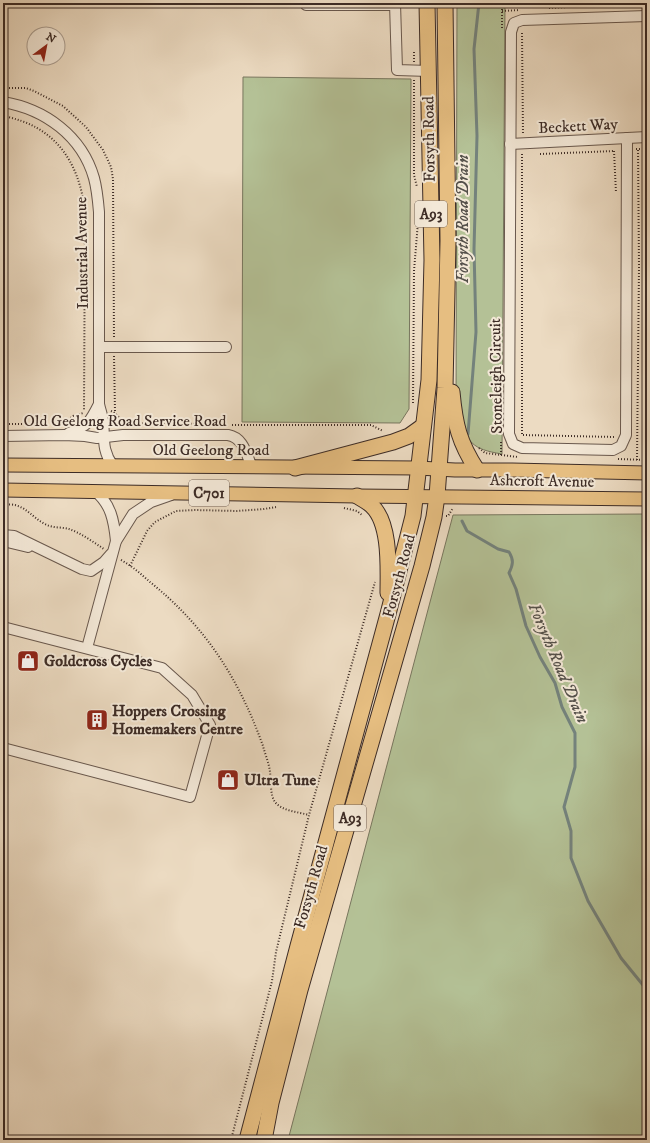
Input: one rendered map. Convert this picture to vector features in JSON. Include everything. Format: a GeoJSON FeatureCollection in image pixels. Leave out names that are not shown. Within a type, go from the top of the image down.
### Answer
{"type":"FeatureCollection","features":[{"type":"Feature","properties":{"kind":"highway","name":"Forsyth Road"},"geometry":{"type":"LineString","coordinates":[[247,1140],[413,516],[429,380],[432,260],[422,71],[427,3]]}},
{"type":"Feature","properties":{"kind":"highway","name":"Forsyth Road"},"geometry":{"type":"LineString","coordinates":[[264,1140],[271,1103],[300,990],[434,517],[437,496],[445,388],[448,241],[445,3]]}},
{"type":"Feature","properties":{"kind":"highway"},"geometry":{"type":"LineString","coordinates":[[446,340],[454,416],[463,446],[477,470]]}},
{"type":"Feature","properties":{"kind":"highway"},"geometry":{"type":"LineString","coordinates":[[295,468],[393,442],[409,436],[423,426]]}},
{"type":"Feature","properties":{"kind":"highway"},"geometry":{"type":"LineString","coordinates":[[356,496],[372,505],[378,513],[384,532],[387,547],[388,614]]}},
{"type":"Feature","properties":{"kind":"main road","name":"Old Geelong Road"},"geometry":{"type":"LineString","coordinates":[[3,465],[418,468]]}},
{"type":"Feature","properties":{"kind":"main road","name":"C701"},"geometry":{"type":"LineString","coordinates":[[418,468],[439,469]]}},
{"type":"Feature","properties":{"kind":"main road","name":"Ashcroft Avenue"},"geometry":{"type":"LineString","coordinates":[[439,469],[647,473]]}},
{"type":"Feature","properties":{"kind":"main road","name":"C701"},"geometry":{"type":"LineString","coordinates":[[3,490],[437,496]]}},
{"type":"Feature","properties":{"kind":"main road","name":"Ashcroft Avenue"},"geometry":{"type":"LineString","coordinates":[[437,496],[647,499]]}},
{"type":"Feature","properties":{"kind":"street"},"geometry":{"type":"LineString","coordinates":[[306,3],[306,5],[395,4],[397,70],[422,71]]}},
{"type":"Feature","properties":{"kind":"street","name":"Stoneleigh Circuit"},"geometry":{"type":"LineString","coordinates":[[627,138],[626,435],[621,446],[612,450],[522,448],[513,444],[509,434],[510,32],[514,23],[522,20],[647,16]]}},
{"type":"Feature","properties":{"kind":"street","name":"Industrial Avenue"},"geometry":{"type":"LineString","coordinates":[[3,102],[20,105],[36,111],[60,126],[76,144],[89,165],[94,178],[99,212],[98,409],[103,418],[103,438],[106,456],[113,466]]}},
{"type":"Feature","properties":{"kind":"street","name":"Beckett Way"},"geometry":{"type":"LineString","coordinates":[[510,144],[647,137]]}},
{"type":"Feature","properties":{"kind":"street"},"geometry":{"type":"LineString","coordinates":[[99,347],[226,347]]}},
{"type":"Feature","properties":{"kind":"street"},"geometry":{"type":"LineString","coordinates":[[64,435],[82,428],[91,420],[98,409]]}},
{"type":"Feature","properties":{"kind":"street","name":"Old Geelong Road Service Road"},"geometry":{"type":"LineString","coordinates":[[3,436],[64,435],[103,438],[123,435],[219,434],[232,436],[241,442],[252,467]]}},
{"type":"Feature","properties":{"kind":"street"},"geometry":{"type":"LineString","coordinates":[[95,491],[108,505],[114,521],[116,541]]}},
{"type":"Feature","properties":{"kind":"street"},"geometry":{"type":"LineString","coordinates":[[87,648],[111,554],[116,541],[133,514],[150,502],[177,493]]}},
{"type":"Feature","properties":{"kind":"street"},"geometry":{"type":"LineString","coordinates":[[3,535],[14,536],[82,569],[91,571],[104,562],[111,554]]}},
{"type":"Feature","properties":{"kind":"street"},"geometry":{"type":"LineString","coordinates":[[3,541],[27,547],[38,547]]}},
{"type":"Feature","properties":{"kind":"street"},"geometry":{"type":"LineString","coordinates":[[3,627],[162,668],[192,695],[210,725],[190,797],[3,748]]}},
{"type":"Feature","properties":{"kind":"path"},"geometry":{"type":"LineString","coordinates":[[545,8],[647,3]]}},
{"type":"Feature","properties":{"kind":"path"},"geometry":{"type":"LineString","coordinates":[[502,11],[521,10]]}},
{"type":"Feature","properties":{"kind":"path"},"geometry":{"type":"LineString","coordinates":[[522,31],[522,435],[615,437],[616,431]]}},
{"type":"Feature","properties":{"kind":"path"},"geometry":{"type":"LineString","coordinates":[[414,48],[422,71],[414,175],[419,193]]}},
{"type":"Feature","properties":{"kind":"path"},"geometry":{"type":"LineString","coordinates":[[3,116],[22,121],[36,128],[56,142],[71,161],[78,175],[83,192],[86,210],[84,413]]}},
{"type":"Feature","properties":{"kind":"path"},"geometry":{"type":"LineString","coordinates":[[627,149],[647,149]]}},
{"type":"Feature","properties":{"kind":"path"},"geometry":{"type":"LineString","coordinates":[[637,460],[640,274],[638,149]]}},
{"type":"Feature","properties":{"kind":"path"},"geometry":{"type":"LineString","coordinates":[[537,154],[614,151],[616,195]]}},
{"type":"Feature","properties":{"kind":"path"},"geometry":{"type":"LineString","coordinates":[[413,408],[414,271],[418,217]]}},
{"type":"Feature","properties":{"kind":"path"},"geometry":{"type":"LineString","coordinates":[[63,424],[73,416],[98,409],[115,412],[125,423],[212,424]]}},
{"type":"Feature","properties":{"kind":"path"},"geometry":{"type":"LineString","coordinates":[[3,424],[48,424]]}},
{"type":"Feature","properties":{"kind":"path"},"geometry":{"type":"LineString","coordinates":[[228,425],[371,425],[390,435],[393,442]]}},
{"type":"Feature","properties":{"kind":"path"},"geometry":{"type":"LineString","coordinates":[[3,505],[10,504],[26,509],[47,525],[69,529],[88,538],[130,566],[170,598],[194,622],[228,668],[249,710],[263,746],[270,770],[275,801],[282,808],[309,815]]}},
{"type":"Feature","properties":{"kind":"path"},"geometry":{"type":"LineString","coordinates":[[130,566],[147,531],[155,522],[176,511],[236,511],[279,507]]}},
{"type":"Feature","properties":{"kind":"path"},"geometry":{"type":"LineString","coordinates":[[340,508],[357,512],[364,517]]}},
{"type":"Feature","properties":{"kind":"path"},"geometry":{"type":"LineString","coordinates":[[231,1140],[272,981],[276,952],[309,815],[377,575]]}},
{"type":"Feature","properties":{"kind":"green space"},"geometry":{"type":"Polygon","coordinates":[[[457,3],[505,3],[502,454],[484,450],[472,443],[464,432],[456,415],[457,3]]]}},
{"type":"Feature","properties":{"kind":"green space"},"geometry":{"type":"Polygon","coordinates":[[[243,77],[411,79],[409,409],[400,423],[242,422],[243,77]]]}},
{"type":"Feature","properties":{"kind":"green space"},"geometry":{"type":"Polygon","coordinates":[[[647,514],[647,1140],[288,1140],[453,515],[647,514]]]}},
{"type":"Feature","properties":{"kind":"waterway","name":"Forsyth Road Drain"},"geometry":{"type":"LineString","coordinates":[[468,434],[476,332],[474,249],[477,136],[474,49],[479,3]]}},
{"type":"Feature","properties":{"kind":"waterway","name":"Forsyth Road Drain"},"geometry":{"type":"LineString","coordinates":[[462,521],[467,531],[498,549],[509,552],[512,558],[512,565],[509,573],[516,589],[526,626],[540,657],[555,683],[562,707],[575,733],[575,767],[564,807],[571,831],[571,858],[588,901],[621,958],[647,990]]}},
{"type":"Feature","properties":{"kind":"place","name":"Goldcross Cycles"},"geometry":{"type":"Point","coordinates":[28,661]}},
{"type":"Feature","properties":{"kind":"place","name":"Hoppers Crossing Homemakers Centre"},"geometry":{"type":"Point","coordinates":[97,720]}},
{"type":"Feature","properties":{"kind":"place","name":"Ultra Tune"},"geometry":{"type":"Point","coordinates":[228,780]}}]}
